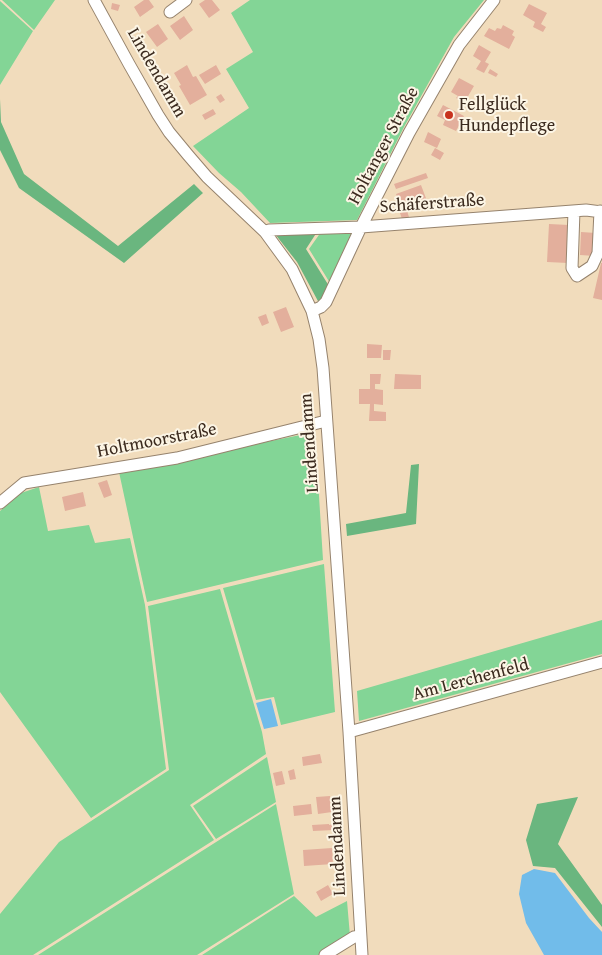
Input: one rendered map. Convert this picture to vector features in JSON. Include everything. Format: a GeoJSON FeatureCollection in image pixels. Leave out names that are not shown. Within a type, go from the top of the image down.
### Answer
{"type":"FeatureCollection","features":[{"type":"Feature","properties":{"kind":"street","name":"Lindendamm"},"geometry":{"type":"LineString","coordinates":[[94,0],[158,115],[207,177],[265,232],[292,269],[312,311],[322,357],[349,732],[362,955]]}},
{"type":"Feature","properties":{"kind":"street"},"geometry":{"type":"LineString","coordinates":[[170,12],[186,0]]}},
{"type":"Feature","properties":{"kind":"street","name":"Holtanger Straße"},"geometry":{"type":"LineString","coordinates":[[312,311],[321,307],[326,302],[361,227],[409,133],[461,42],[494,0]]}},
{"type":"Feature","properties":{"kind":"street","name":"Schäferstraße"},"geometry":{"type":"LineString","coordinates":[[265,232],[269,230],[361,227],[574,211],[601,212]]}},
{"type":"Feature","properties":{"kind":"street"},"geometry":{"type":"LineString","coordinates":[[574,211],[572,268],[577,276],[592,266],[598,253],[601,212]]}},
{"type":"Feature","properties":{"kind":"street","name":"Holtmoorstraße"},"geometry":{"type":"LineString","coordinates":[[0,503],[24,483],[177,458],[326,421]]}},
{"type":"Feature","properties":{"kind":"street","name":"Am Lerchenfeld"},"geometry":{"type":"LineString","coordinates":[[349,732],[602,662]]}},
{"type":"Feature","properties":{"kind":"street"},"geometry":{"type":"LineString","coordinates":[[325,955],[354,937],[360,936]]}},
{"type":"Feature","properties":{"kind":"green space"},"geometry":{"type":"Polygon","coordinates":[[[2,0],[55,0],[34,30],[2,0]]]}},
{"type":"Feature","properties":{"kind":"green space"},"geometry":{"type":"Polygon","coordinates":[[[250,0],[484,0],[454,37],[404,127],[357,220],[270,223],[193,146],[249,108],[226,69],[253,52],[231,13],[250,0]]]}},
{"type":"Feature","properties":{"kind":"green space"},"geometry":{"type":"Polygon","coordinates":[[[0,1],[33,31],[0,85],[0,1]]]}},
{"type":"Feature","properties":{"kind":"green space"},"geometry":{"type":"Polygon","coordinates":[[[0,99],[1,122],[24,174],[118,246],[194,184],[203,193],[124,263],[19,188],[0,150],[0,99]]]}},
{"type":"Feature","properties":{"kind":"green space"},"geometry":{"type":"Polygon","coordinates":[[[317,232],[306,249],[329,286],[319,303],[297,262],[275,234],[317,232]]]}},
{"type":"Feature","properties":{"kind":"green space"},"geometry":{"type":"Polygon","coordinates":[[[321,232],[356,233],[330,283],[309,249],[321,232]]]}},
{"type":"Feature","properties":{"kind":"green space"},"geometry":{"type":"Polygon","coordinates":[[[315,432],[323,560],[147,602],[119,472],[315,432]]]}},
{"type":"Feature","properties":{"kind":"green space"},"geometry":{"type":"Polygon","coordinates":[[[419,464],[416,524],[347,536],[346,524],[406,513],[411,465],[419,464]]]}},
{"type":"Feature","properties":{"kind":"green space"},"geometry":{"type":"Polygon","coordinates":[[[39,487],[48,531],[89,525],[95,543],[130,538],[145,605],[166,769],[91,818],[0,692],[0,511],[21,493],[39,487]]]}},
{"type":"Feature","properties":{"kind":"green space"},"geometry":{"type":"Polygon","coordinates":[[[324,564],[335,712],[281,725],[274,697],[256,700],[223,588],[324,564]]]}},
{"type":"Feature","properties":{"kind":"green space"},"geometry":{"type":"Polygon","coordinates":[[[220,589],[262,732],[266,754],[190,805],[214,840],[33,955],[0,955],[0,914],[59,842],[169,770],[148,606],[220,589]]]}},
{"type":"Feature","properties":{"kind":"green space"},"geometry":{"type":"Polygon","coordinates":[[[602,620],[602,654],[359,721],[357,691],[602,620]]]}},
{"type":"Feature","properties":{"kind":"green space"},"geometry":{"type":"Polygon","coordinates":[[[267,757],[276,802],[216,839],[193,806],[267,757]]]}},
{"type":"Feature","properties":{"kind":"green space"},"geometry":{"type":"Polygon","coordinates":[[[578,797],[558,844],[602,905],[602,927],[555,868],[533,866],[526,840],[537,804],[578,797]]]}},
{"type":"Feature","properties":{"kind":"green space"},"geometry":{"type":"Polygon","coordinates":[[[276,804],[294,894],[197,955],[38,955],[276,804]]]}},
{"type":"Feature","properties":{"kind":"green space"},"geometry":{"type":"Polygon","coordinates":[[[294,896],[316,917],[347,901],[350,936],[321,955],[202,955],[294,896]]]}},
{"type":"Feature","properties":{"kind":"water"},"geometry":{"type":"Polygon","coordinates":[[[271,699],[278,726],[264,729],[256,703],[271,699]]]}},
{"type":"Feature","properties":{"kind":"water"},"geometry":{"type":"Polygon","coordinates":[[[534,869],[555,873],[602,932],[602,955],[544,955],[526,923],[519,894],[522,875],[534,869]]]}},
{"type":"Feature","properties":{"kind":"building"},"geometry":{"type":"Polygon","coordinates":[[[144,0],[149,0],[154,7],[140,17],[134,7],[144,0]]]}},
{"type":"Feature","properties":{"kind":"building"},"geometry":{"type":"Polygon","coordinates":[[[205,0],[212,0],[220,10],[209,18],[199,4],[205,0]]]}},
{"type":"Feature","properties":{"kind":"building"},"geometry":{"type":"Polygon","coordinates":[[[112,3],[120,5],[118,11],[111,9],[112,3]]]}},
{"type":"Feature","properties":{"kind":"building"},"geometry":{"type":"Polygon","coordinates":[[[529,4],[547,13],[541,24],[546,27],[543,32],[533,27],[535,22],[523,15],[529,4]]]}},
{"type":"Feature","properties":{"kind":"building"},"geometry":{"type":"Polygon","coordinates":[[[184,16],[193,30],[180,40],[170,26],[184,16]]]}},
{"type":"Feature","properties":{"kind":"building"},"geometry":{"type":"Polygon","coordinates":[[[158,24],[168,39],[157,47],[146,32],[158,24]]]}},
{"type":"Feature","properties":{"kind":"building"},"geometry":{"type":"Polygon","coordinates":[[[503,25],[514,31],[512,35],[515,37],[509,49],[484,36],[489,28],[495,31],[497,28],[501,29],[503,25]]]}},
{"type":"Feature","properties":{"kind":"building"},"geometry":{"type":"Polygon","coordinates":[[[479,45],[491,52],[485,62],[489,64],[484,73],[476,69],[481,61],[473,56],[479,45]]]}},
{"type":"Feature","properties":{"kind":"building"},"geometry":{"type":"Polygon","coordinates":[[[187,65],[193,77],[196,76],[207,95],[190,105],[174,73],[187,65]]]}},
{"type":"Feature","properties":{"kind":"building"},"geometry":{"type":"Polygon","coordinates":[[[216,65],[221,74],[205,84],[199,75],[216,65]]]}},
{"type":"Feature","properties":{"kind":"building"},"geometry":{"type":"Polygon","coordinates":[[[490,69],[498,74],[496,77],[488,73],[490,69]]]}},
{"type":"Feature","properties":{"kind":"building"},"geometry":{"type":"Polygon","coordinates":[[[459,78],[474,86],[466,103],[456,98],[458,96],[451,92],[459,78]]]}},
{"type":"Feature","properties":{"kind":"building"},"geometry":{"type":"Polygon","coordinates":[[[221,94],[225,100],[220,103],[216,97],[221,94]]]}},
{"type":"Feature","properties":{"kind":"building"},"geometry":{"type":"Polygon","coordinates":[[[443,105],[464,116],[456,131],[443,125],[445,120],[437,116],[443,105]]]}},
{"type":"Feature","properties":{"kind":"building"},"geometry":{"type":"Polygon","coordinates":[[[213,109],[216,114],[205,120],[202,115],[213,109]]]}},
{"type":"Feature","properties":{"kind":"building"},"geometry":{"type":"Polygon","coordinates":[[[428,132],[441,139],[437,148],[424,142],[428,132]]]}},
{"type":"Feature","properties":{"kind":"building"},"geometry":{"type":"Polygon","coordinates":[[[435,148],[444,153],[440,160],[431,155],[435,148]]]}},
{"type":"Feature","properties":{"kind":"building"},"geometry":{"type":"Polygon","coordinates":[[[426,173],[428,178],[396,189],[394,184],[426,173]]]}},
{"type":"Feature","properties":{"kind":"building"},"geometry":{"type":"Polygon","coordinates":[[[421,185],[427,201],[402,210],[396,194],[421,185]]]}},
{"type":"Feature","properties":{"kind":"building"},"geometry":{"type":"Polygon","coordinates":[[[407,211],[409,217],[402,219],[400,213],[407,211]]]}},
{"type":"Feature","properties":{"kind":"building"},"geometry":{"type":"Polygon","coordinates":[[[549,224],[569,225],[568,263],[547,262],[549,224]]]}},
{"type":"Feature","properties":{"kind":"building"},"geometry":{"type":"Polygon","coordinates":[[[581,232],[596,233],[595,256],[580,255],[581,232]]]}},
{"type":"Feature","properties":{"kind":"building"},"geometry":{"type":"Polygon","coordinates":[[[602,263],[602,300],[593,298],[602,263]]]}},
{"type":"Feature","properties":{"kind":"building"},"geometry":{"type":"Polygon","coordinates":[[[286,307],[294,327],[281,332],[273,312],[286,307]]]}},
{"type":"Feature","properties":{"kind":"building"},"geometry":{"type":"Polygon","coordinates":[[[266,314],[269,323],[262,326],[258,317],[266,314]]]}},
{"type":"Feature","properties":{"kind":"building"},"geometry":{"type":"Polygon","coordinates":[[[367,344],[382,345],[381,358],[367,358],[367,344]]]}},
{"type":"Feature","properties":{"kind":"building"},"geometry":{"type":"Polygon","coordinates":[[[383,350],[391,350],[390,360],[383,360],[383,350]]]}},
{"type":"Feature","properties":{"kind":"building"},"geometry":{"type":"Polygon","coordinates":[[[370,374],[381,374],[380,384],[375,384],[375,389],[383,390],[383,405],[374,404],[374,411],[386,412],[386,421],[369,421],[370,404],[359,404],[359,389],[370,389],[370,374]]]}},
{"type":"Feature","properties":{"kind":"building"},"geometry":{"type":"Polygon","coordinates":[[[395,374],[421,375],[421,389],[394,389],[395,374]]]}},
{"type":"Feature","properties":{"kind":"building"},"geometry":{"type":"Polygon","coordinates":[[[107,480],[112,495],[104,498],[98,483],[107,480]]]}},
{"type":"Feature","properties":{"kind":"building"},"geometry":{"type":"Polygon","coordinates":[[[83,492],[86,506],[65,511],[62,497],[83,492]]]}},
{"type":"Feature","properties":{"kind":"building"},"geometry":{"type":"Polygon","coordinates":[[[320,754],[322,763],[303,766],[302,757],[320,754]]]}},
{"type":"Feature","properties":{"kind":"building"},"geometry":{"type":"Polygon","coordinates":[[[294,769],[296,779],[290,780],[288,771],[294,769]]]}},
{"type":"Feature","properties":{"kind":"building"},"geometry":{"type":"Polygon","coordinates":[[[282,771],[285,784],[276,786],[273,773],[282,771]]]}},
{"type":"Feature","properties":{"kind":"building"},"geometry":{"type":"Polygon","coordinates":[[[330,796],[332,812],[318,814],[316,797],[330,796]]]}},
{"type":"Feature","properties":{"kind":"building"},"geometry":{"type":"Polygon","coordinates":[[[311,804],[312,814],[294,816],[293,806],[311,804]]]}},
{"type":"Feature","properties":{"kind":"building"},"geometry":{"type":"Polygon","coordinates":[[[333,824],[334,830],[313,831],[312,825],[333,824]]]}},
{"type":"Feature","properties":{"kind":"building"},"geometry":{"type":"Polygon","coordinates":[[[332,848],[333,864],[304,866],[303,850],[332,848]]]}},
{"type":"Feature","properties":{"kind":"building"},"geometry":{"type":"Polygon","coordinates":[[[328,885],[333,894],[321,901],[316,892],[328,885]]]}},
{"type":"Feature","properties":{"kind":"place","name":"Fellglück Hundepflege"},"geometry":{"type":"Point","coordinates":[449,115]}}]}
